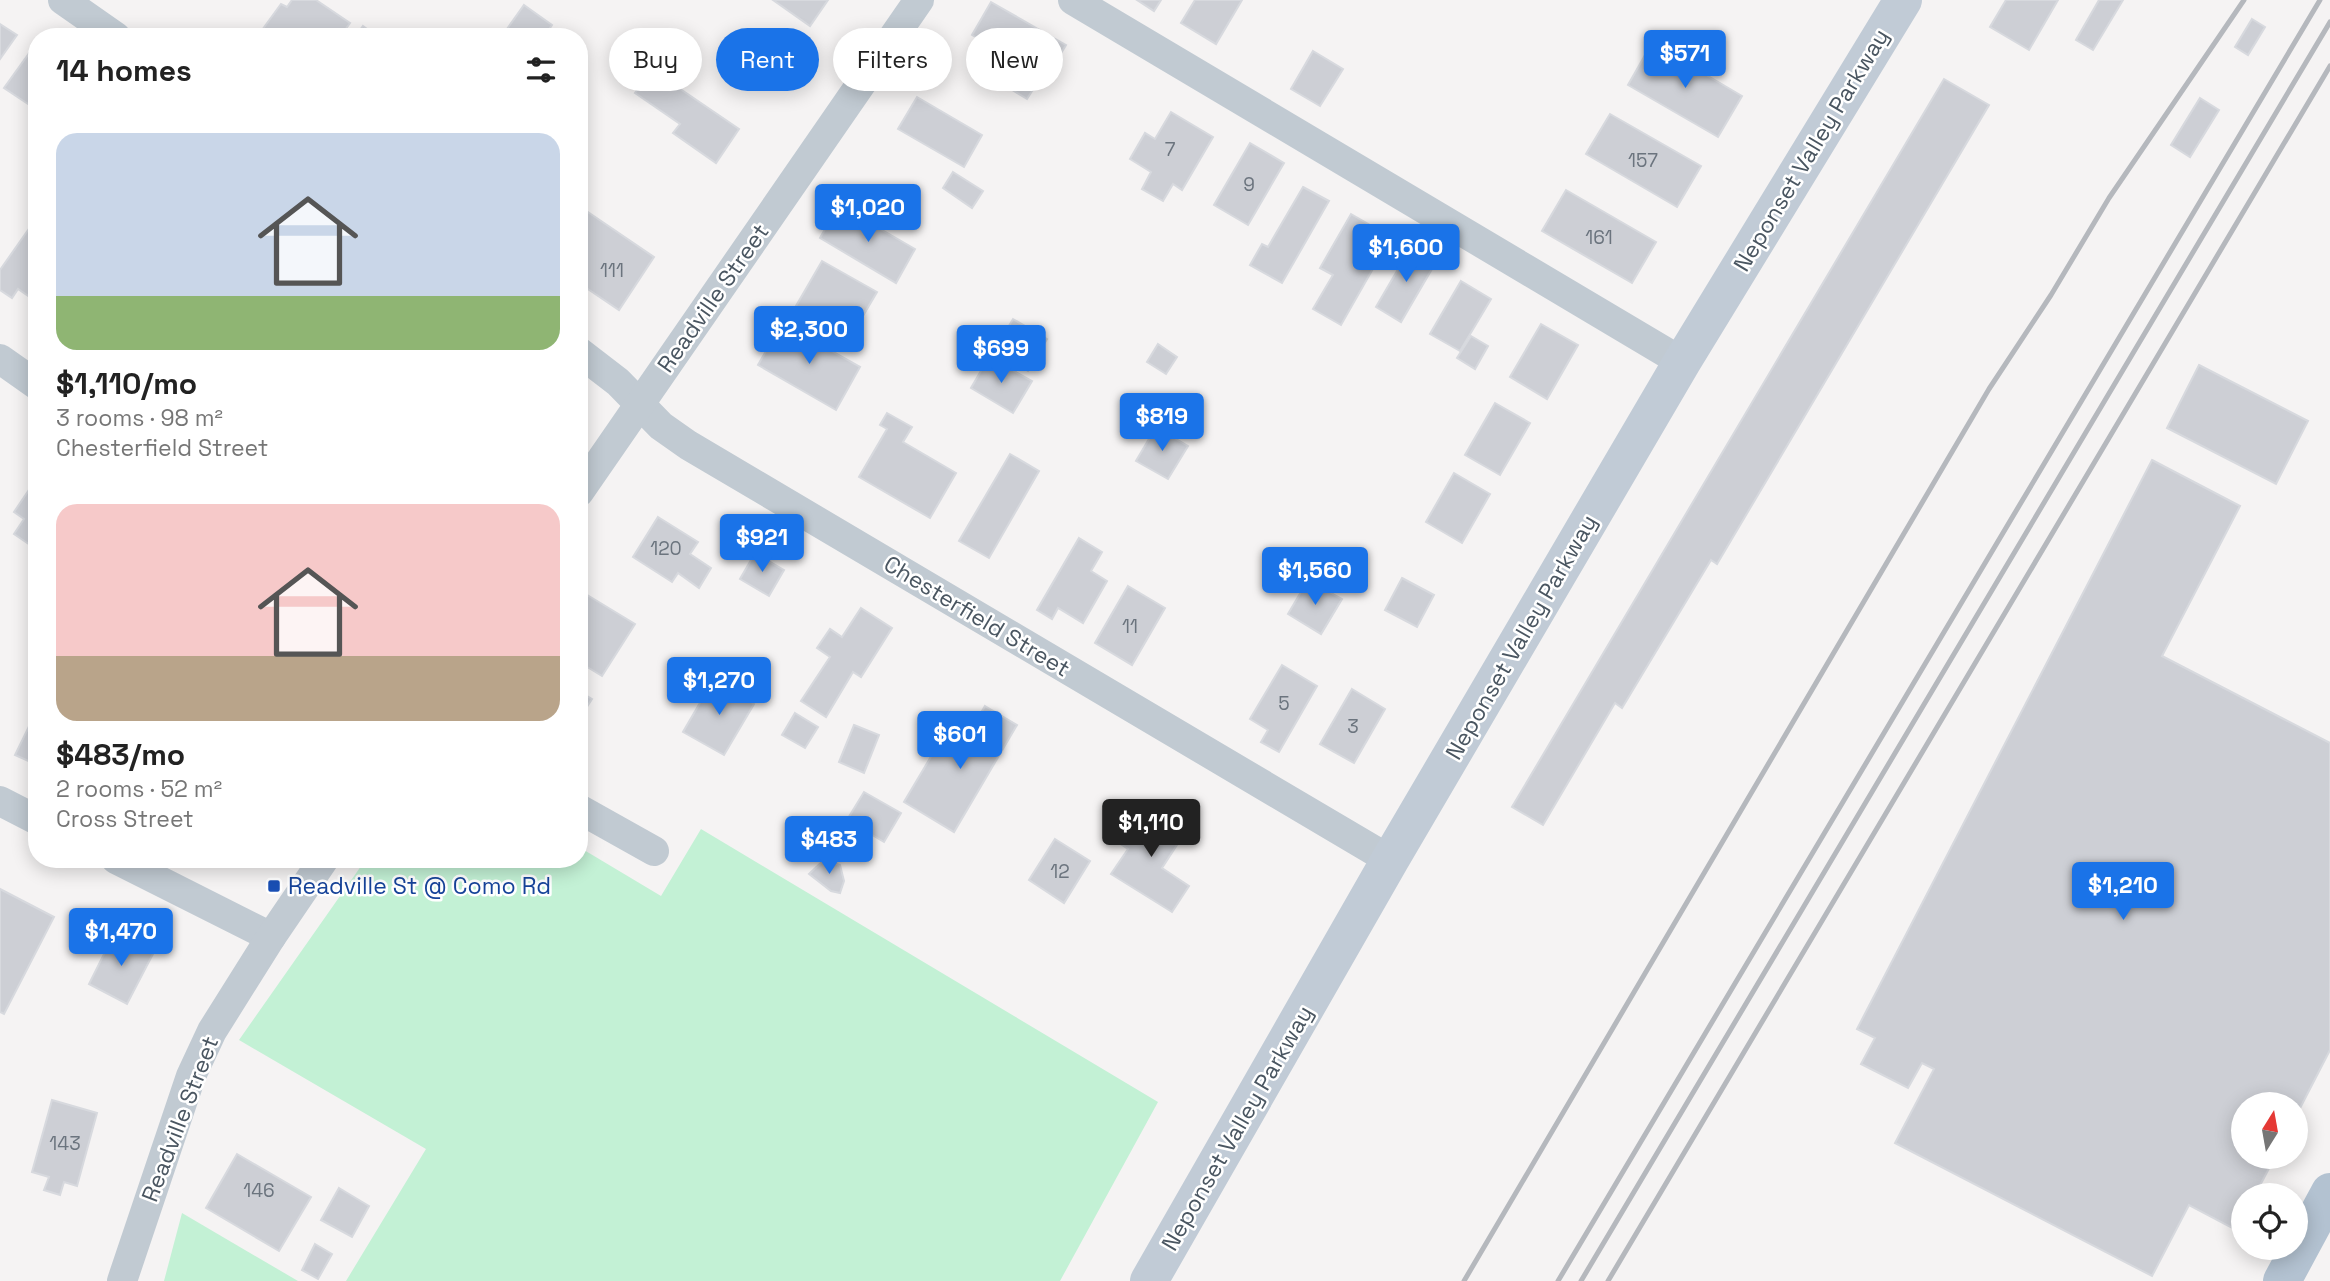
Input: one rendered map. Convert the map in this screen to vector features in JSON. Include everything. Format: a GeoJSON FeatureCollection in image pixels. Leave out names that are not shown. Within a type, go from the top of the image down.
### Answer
{"type":"FeatureCollection","features":[{"type":"Feature","properties":{"kind":"main road","name":"Neponset Valley Parkway"},"geometry":{"type":"LineString","coordinates":[[1149,1281],[1390,860],[1682,362],[1903,0]]}},
{"type":"Feature","properties":{"kind":"main road"},"geometry":{"type":"LineString","coordinates":[[2282,1281],[2330,1192]]}},
{"type":"Feature","properties":{"kind":"street"},"geometry":{"type":"LineString","coordinates":[[64,0],[103,28]]}},
{"type":"Feature","properties":{"kind":"street","name":"Readville Street"},"geometry":{"type":"LineString","coordinates":[[588,479],[919,0]]}},
{"type":"Feature","properties":{"kind":"street"},"geometry":{"type":"LineString","coordinates":[[1073,0],[1682,362]]}},
{"type":"Feature","properties":{"kind":"street"},"geometry":{"type":"LineString","coordinates":[[0,359],[28,379]]}},
{"type":"Feature","properties":{"kind":"street","name":"Chesterfield Street"},"geometry":{"type":"LineString","coordinates":[[588,359],[618,382],[661,426],[688,445],[1390,860]]}},
{"type":"Feature","properties":{"kind":"street"},"geometry":{"type":"LineString","coordinates":[[0,801],[28,815]]}},
{"type":"Feature","properties":{"kind":"street"},"geometry":{"type":"LineString","coordinates":[[588,814],[653,851]]}},
{"type":"Feature","properties":{"kind":"street"},"geometry":{"type":"LineString","coordinates":[[134,868],[271,937]]}},
{"type":"Feature","properties":{"kind":"street","name":"Readville Street"},"geometry":{"type":"LineString","coordinates":[[122,1281],[191,1076],[212,1031],[318,868]]}},
{"type":"Feature","properties":{"kind":"green space"},"geometry":{"type":"Polygon","coordinates":[[[701,829],[1158,1102],[1060,1281],[346,1281],[426,1149],[239,1040],[360,868],[588,868],[588,852],[661,896],[701,829]]]}},
{"type":"Feature","properties":{"kind":"green space"},"geometry":{"type":"Polygon","coordinates":[[[182,1213],[298,1281],[164,1281],[182,1213]]]}},
{"type":"Feature","properties":{"kind":"building"},"geometry":{"type":"Polygon","coordinates":[[[292,0],[316,0],[350,23],[346,28],[264,28],[281,4],[287,7],[292,0]]]}},
{"type":"Feature","properties":{"kind":"building"},"geometry":{"type":"Polygon","coordinates":[[[773,0],[828,0],[810,26],[773,0]]]}},
{"type":"Feature","properties":{"kind":"building"},"geometry":{"type":"Polygon","coordinates":[[[1137,0],[1161,0],[1154,11],[1137,0]]]}},
{"type":"Feature","properties":{"kind":"building"},"geometry":{"type":"Polygon","coordinates":[[[1195,0],[1242,0],[1216,44],[1181,23],[1195,0]]]}},
{"type":"Feature","properties":{"kind":"building"},"geometry":{"type":"Polygon","coordinates":[[[2006,0],[2058,0],[2029,50],[1990,27],[2006,0]]]}},
{"type":"Feature","properties":{"kind":"building"},"geometry":{"type":"Polygon","coordinates":[[[2099,0],[2123,0],[2093,50],[2076,40],[2099,0]]]}},
{"type":"Feature","properties":{"kind":"building"},"geometry":{"type":"Polygon","coordinates":[[[991,2],[1036,28],[976,28],[991,2]]]}},
{"type":"Feature","properties":{"kind":"building"},"geometry":{"type":"Polygon","coordinates":[[[524,5],[552,25],[550,28],[508,28],[524,5]]]}},
{"type":"Feature","properties":{"kind":"building"},"geometry":{"type":"Polygon","coordinates":[[[2252,19],[2265,27],[2248,55],[2235,47],[2252,19]]]}},
{"type":"Feature","properties":{"kind":"building"},"geometry":{"type":"Polygon","coordinates":[[[0,24],[17,35],[0,59],[0,24]]]}},
{"type":"Feature","properties":{"kind":"building"},"geometry":{"type":"Polygon","coordinates":[[[1652,43],[1742,96],[1718,137],[1628,85],[1652,43]]]}},
{"type":"Feature","properties":{"kind":"building"},"geometry":{"type":"Polygon","coordinates":[[[1313,51],[1343,69],[1320,106],[1291,89],[1313,51]]]}},
{"type":"Feature","properties":{"kind":"building"},"geometry":{"type":"Polygon","coordinates":[[[28,55],[28,104],[4,88],[28,55]]]}},
{"type":"Feature","properties":{"kind":"building"},"geometry":{"type":"Polygon","coordinates":[[[1944,79],[1989,105],[1717,564],[1711,560],[1622,708],[1615,703],[1543,825],[1512,807],[1944,79]]]}},
{"type":"Feature","properties":{"kind":"building"},"geometry":{"type":"Polygon","coordinates":[[[683,91],[739,129],[716,163],[673,133],[680,124],[635,93],[683,91]]]}},
{"type":"Feature","properties":{"kind":"building"},"geometry":{"type":"Polygon","coordinates":[[[1014,91],[1032,91],[1027,99],[1014,91]]]}},
{"type":"Feature","properties":{"kind":"building"},"geometry":{"type":"Polygon","coordinates":[[[917,97],[982,135],[964,167],[898,129],[917,97]]]}},
{"type":"Feature","properties":{"kind":"building"},"geometry":{"type":"Polygon","coordinates":[[[2200,98],[2219,110],[2190,157],[2171,145],[2200,98]]]}},
{"type":"Feature","properties":{"kind":"building"},"geometry":{"type":"Polygon","coordinates":[[[1171,112],[1213,137],[1182,190],[1173,184],[1163,201],[1142,189],[1151,172],[1130,159],[1145,133],[1155,139],[1171,112]]]}},
{"type":"Feature","properties":{"kind":"building"},"geometry":{"type":"Polygon","coordinates":[[[1610,114],[1701,166],[1677,207],[1586,154],[1610,114]]]}},
{"type":"Feature","properties":{"kind":"building"},"geometry":{"type":"Polygon","coordinates":[[[1250,143],[1284,163],[1248,225],[1214,205],[1250,143]]]}},
{"type":"Feature","properties":{"kind":"building"},"geometry":{"type":"Polygon","coordinates":[[[953,172],[983,191],[972,208],[943,188],[953,172]]]}},
{"type":"Feature","properties":{"kind":"building"},"geometry":{"type":"Polygon","coordinates":[[[1303,187],[1329,201],[1282,283],[1250,265],[1262,244],[1268,247],[1303,187]]]}},
{"type":"Feature","properties":{"kind":"building"},"geometry":{"type":"Polygon","coordinates":[[[1566,190],[1656,242],[1632,283],[1542,231],[1566,190]]]}},
{"type":"Feature","properties":{"kind":"building"},"geometry":{"type":"Polygon","coordinates":[[[839,205],[915,249],[896,283],[820,238],[839,205]]]}},
{"type":"Feature","properties":{"kind":"building"},"geometry":{"type":"Polygon","coordinates":[[[588,212],[654,257],[619,310],[588,289],[588,212]]]}},
{"type":"Feature","properties":{"kind":"building"},"geometry":{"type":"Polygon","coordinates":[[[1351,214],[1391,237],[1341,325],[1313,309],[1333,275],[1320,268],[1351,214]]]}},
{"type":"Feature","properties":{"kind":"building"},"geometry":{"type":"Polygon","coordinates":[[[28,230],[28,296],[18,289],[12,298],[0,290],[0,270],[28,230]]]}},
{"type":"Feature","properties":{"kind":"building"},"geometry":{"type":"Polygon","coordinates":[[[1411,247],[1436,262],[1401,322],[1376,307],[1411,247]]]}},
{"type":"Feature","properties":{"kind":"building"},"geometry":{"type":"Polygon","coordinates":[[[822,261],[877,292],[850,338],[796,306],[822,261]]]}},
{"type":"Feature","properties":{"kind":"building"},"geometry":{"type":"Polygon","coordinates":[[[1461,281],[1491,299],[1460,351],[1430,334],[1461,281]]]}},
{"type":"Feature","properties":{"kind":"building"},"geometry":{"type":"Polygon","coordinates":[[[1013,319],[1047,339],[1028,371],[994,351],[1013,319]]]}},
{"type":"Feature","properties":{"kind":"building"},"geometry":{"type":"Polygon","coordinates":[[[782,323],[860,367],[836,410],[758,365],[782,323]]]}},
{"type":"Feature","properties":{"kind":"building"},"geometry":{"type":"Polygon","coordinates":[[[1541,324],[1578,345],[1547,399],[1510,377],[1541,324]]]}},
{"type":"Feature","properties":{"kind":"building"},"geometry":{"type":"Polygon","coordinates":[[[1471,336],[1488,346],[1475,369],[1457,358],[1471,336]]]}},
{"type":"Feature","properties":{"kind":"building"},"geometry":{"type":"Polygon","coordinates":[[[1158,344],[1177,357],[1166,374],[1147,362],[1158,344]]]}},
{"type":"Feature","properties":{"kind":"building"},"geometry":{"type":"Polygon","coordinates":[[[989,357],[1032,381],[1013,413],[971,388],[989,357]]]}},
{"type":"Feature","properties":{"kind":"building"},"geometry":{"type":"Polygon","coordinates":[[[2199,365],[2308,421],[2276,484],[2167,428],[2199,365]]]}},
{"type":"Feature","properties":{"kind":"building"},"geometry":{"type":"Polygon","coordinates":[[[1495,403],[1530,423],[1500,475],[1465,455],[1495,403]]]}},
{"type":"Feature","properties":{"kind":"building"},"geometry":{"type":"Polygon","coordinates":[[[887,413],[912,427],[903,442],[956,473],[930,518],[859,477],[887,429],[880,425],[887,413]]]}},
{"type":"Feature","properties":{"kind":"building"},"geometry":{"type":"Polygon","coordinates":[[[1156,427],[1188,446],[1168,479],[1136,461],[1156,427]]]}},
{"type":"Feature","properties":{"kind":"building"},"geometry":{"type":"Polygon","coordinates":[[[1010,454],[1039,471],[989,558],[959,541],[1010,454]]]}},
{"type":"Feature","properties":{"kind":"building"},"geometry":{"type":"Polygon","coordinates":[[[2152,460],[2240,506],[2162,656],[2330,743],[2330,1050],[2308,1093],[2231,1092],[2231,1169],[2269,1169],[2261,1183],[2231,1183],[2231,1227],[2189,1205],[2152,1276],[1895,1143],[1934,1069],[1922,1063],[1908,1088],[1861,1064],[1875,1038],[1857,1029],[2152,460]]]}},
{"type":"Feature","properties":{"kind":"building"},"geometry":{"type":"Polygon","coordinates":[[[1454,473],[1490,494],[1462,543],[1426,522],[1454,473]]]}},
{"type":"Feature","properties":{"kind":"building"},"geometry":{"type":"Polygon","coordinates":[[[28,491],[28,544],[14,534],[24,519],[14,512],[28,491]]]}},
{"type":"Feature","properties":{"kind":"building"},"geometry":{"type":"Polygon","coordinates":[[[658,517],[698,542],[690,554],[711,568],[699,588],[678,573],[672,582],[633,557],[658,517]]]}},
{"type":"Feature","properties":{"kind":"building"},"geometry":{"type":"Polygon","coordinates":[[[1079,538],[1102,552],[1091,571],[1107,581],[1083,623],[1058,608],[1052,619],[1037,610],[1079,538]]]}},
{"type":"Feature","properties":{"kind":"building"},"geometry":{"type":"Polygon","coordinates":[[[755,553],[784,570],[769,596],[740,579],[755,553]]]}},
{"type":"Feature","properties":{"kind":"building"},"geometry":{"type":"Polygon","coordinates":[[[1402,578],[1434,595],[1417,627],[1385,610],[1402,578]]]}},
{"type":"Feature","properties":{"kind":"building"},"geometry":{"type":"Polygon","coordinates":[[[1308,580],[1342,599],[1321,634],[1288,614],[1308,580]]]}},
{"type":"Feature","properties":{"kind":"building"},"geometry":{"type":"Polygon","coordinates":[[[1128,586],[1165,608],[1132,665],[1095,643],[1128,586]]]}},
{"type":"Feature","properties":{"kind":"building"},"geometry":{"type":"Polygon","coordinates":[[[588,595],[635,624],[602,676],[588,667],[588,595]]]}},
{"type":"Feature","properties":{"kind":"building"},"geometry":{"type":"Polygon","coordinates":[[[861,608],[892,628],[861,677],[853,672],[826,717],[801,701],[830,657],[817,648],[830,629],[842,637],[861,608]]]}},
{"type":"Feature","properties":{"kind":"building"},"geometry":{"type":"Polygon","coordinates":[[[1282,665],[1317,686],[1279,752],[1261,742],[1268,730],[1250,719],[1282,665]]]}},
{"type":"Feature","properties":{"kind":"building"},"geometry":{"type":"Polygon","coordinates":[[[714,679],[754,704],[724,755],[683,732],[714,679]]]}},
{"type":"Feature","properties":{"kind":"building"},"geometry":{"type":"Polygon","coordinates":[[[1352,689],[1385,709],[1354,763],[1320,744],[1352,689]]]}},
{"type":"Feature","properties":{"kind":"building"},"geometry":{"type":"Polygon","coordinates":[[[985,706],[1017,725],[954,832],[904,802],[942,738],[960,749],[985,706]]]}},
{"type":"Feature","properties":{"kind":"building"},"geometry":{"type":"Polygon","coordinates":[[[795,713],[818,727],[805,748],[782,735],[795,713]]]}},
{"type":"Feature","properties":{"kind":"building"},"geometry":{"type":"Polygon","coordinates":[[[854,725],[879,735],[864,773],[839,762],[854,725]]]}},
{"type":"Feature","properties":{"kind":"building"},"geometry":{"type":"Polygon","coordinates":[[[28,728],[28,761],[15,755],[28,728]]]}},
{"type":"Feature","properties":{"kind":"building"},"geometry":{"type":"Polygon","coordinates":[[[864,792],[901,813],[884,842],[847,820],[864,792]]]}},
{"type":"Feature","properties":{"kind":"building"},"geometry":{"type":"Polygon","coordinates":[[[1149,808],[1186,831],[1162,868],[1189,886],[1172,912],[1111,874],[1128,849],[1113,839],[1125,820],[1137,828],[1149,808]]]}},
{"type":"Feature","properties":{"kind":"building"},"geometry":{"type":"Polygon","coordinates":[[[1055,839],[1090,861],[1064,903],[1029,880],[1055,839]]]}},
{"type":"Feature","properties":{"kind":"building"},"geometry":{"type":"Polygon","coordinates":[[[824,860],[840,865],[844,881],[840,893],[831,891],[809,874],[824,860]]]}},
{"type":"Feature","properties":{"kind":"building"},"geometry":{"type":"Polygon","coordinates":[[[0,889],[54,917],[4,1014],[0,1012],[0,889]]]}},
{"type":"Feature","properties":{"kind":"building"},"geometry":{"type":"Polygon","coordinates":[[[115,932],[154,952],[127,1004],[89,984],[115,932]]]}},
{"type":"Feature","properties":{"kind":"building"},"geometry":{"type":"Polygon","coordinates":[[[52,1100],[97,1113],[77,1186],[64,1182],[60,1195],[44,1190],[49,1177],[32,1172],[52,1100]]]}},
{"type":"Feature","properties":{"kind":"building"},"geometry":{"type":"Polygon","coordinates":[[[237,1154],[311,1197],[279,1251],[206,1208],[237,1154]]]}},
{"type":"Feature","properties":{"kind":"building"},"geometry":{"type":"Polygon","coordinates":[[[339,1188],[369,1206],[352,1237],[321,1220],[339,1188]]]}},
{"type":"Feature","properties":{"kind":"building"},"geometry":{"type":"Polygon","coordinates":[[[315,1244],[332,1254],[318,1279],[302,1270],[315,1244]]]}},
{"type":"Feature","properties":{"kind":"railway"},"geometry":{"type":"LineString","coordinates":[[1464,1281],[1989,389],[2051,295],[2109,198],[2244,0]]}},
{"type":"Feature","properties":{"kind":"railway"},"geometry":{"type":"LineString","coordinates":[[1558,1281],[2320,0]]}},
{"type":"Feature","properties":{"kind":"railway"},"geometry":{"type":"LineString","coordinates":[[1581,1281],[2330,22]]}},
{"type":"Feature","properties":{"kind":"railway"},"geometry":{"type":"LineString","coordinates":[[1608,1281],[2330,66]]}},
{"type":"Feature","properties":{"kind":"place","name":"Readville St @ Como Rd"},"geometry":{"type":"Point","coordinates":[274,886]}}]}
